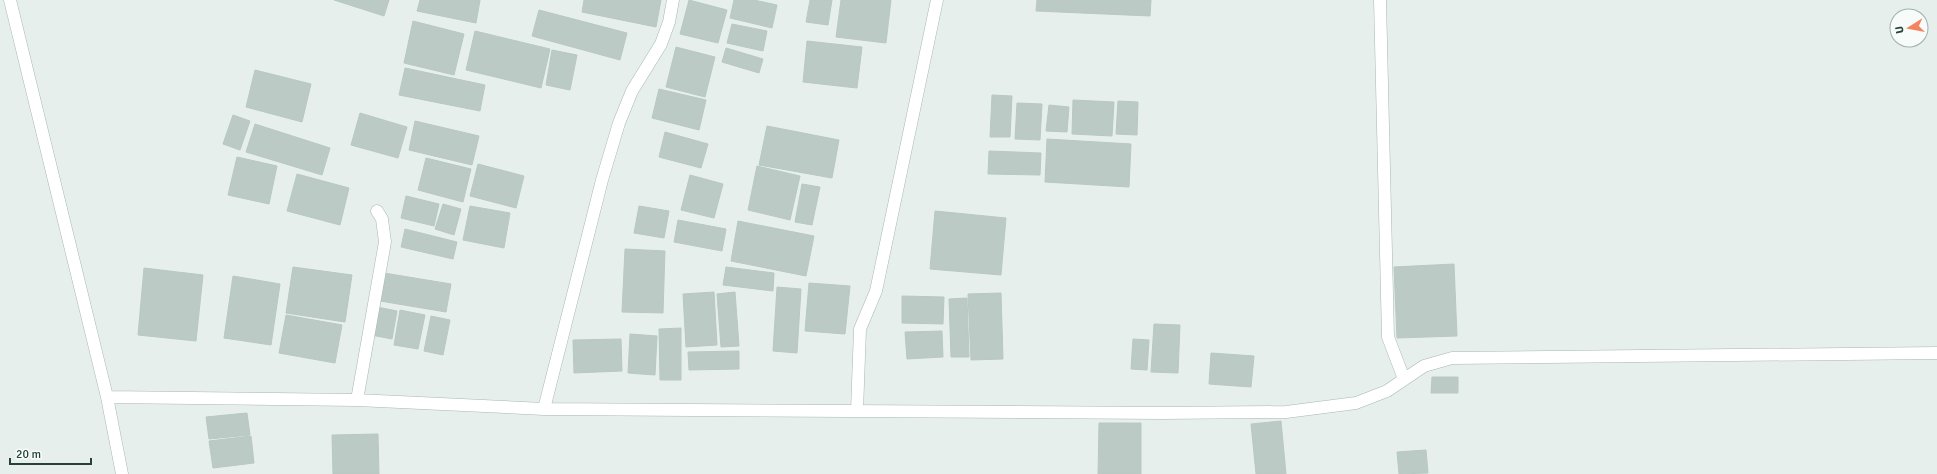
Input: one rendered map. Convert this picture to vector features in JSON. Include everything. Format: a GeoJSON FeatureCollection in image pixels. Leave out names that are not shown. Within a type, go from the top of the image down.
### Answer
{"type":"FeatureCollection","features":[{"type":"Feature","properties":{"kind":"street"},"geometry":{"type":"LineString","coordinates":[[10,0],[107,396],[122,474]]}},
{"type":"Feature","properties":{"kind":"street"},"geometry":{"type":"LineString","coordinates":[[544,409],[602,180],[619,123],[632,91],[661,44],[669,22],[673,0]]}},
{"type":"Feature","properties":{"kind":"street"},"geometry":{"type":"LineString","coordinates":[[857,411],[860,329],[876,291],[937,0]]}},
{"type":"Feature","properties":{"kind":"street"},"geometry":{"type":"LineString","coordinates":[[1380,0],[1388,337],[1404,379]]}},
{"type":"Feature","properties":{"kind":"street"},"geometry":{"type":"LineString","coordinates":[[357,400],[385,242],[382,219],[377,211]]}},
{"type":"Feature","properties":{"kind":"street"},"geometry":{"type":"LineString","coordinates":[[107,396],[357,400],[544,409],[1162,413],[1286,412],[1356,403],[1387,391],[1424,366],[1452,358],[1937,353]]}},
{"type":"Feature","properties":{"kind":"building"},"geometry":{"type":"Polygon","coordinates":[[[334,0],[389,0],[384,16],[334,0]]]}},
{"type":"Feature","properties":{"kind":"building"},"geometry":{"type":"Polygon","coordinates":[[[420,0],[480,0],[476,23],[417,11],[420,0]]]}},
{"type":"Feature","properties":{"kind":"building"},"geometry":{"type":"Polygon","coordinates":[[[584,0],[661,0],[656,27],[582,12],[584,0]]]}},
{"type":"Feature","properties":{"kind":"building"},"geometry":{"type":"Polygon","coordinates":[[[689,0],[727,10],[718,43],[680,34],[689,0]]]}},
{"type":"Feature","properties":{"kind":"building"},"geometry":{"type":"Polygon","coordinates":[[[734,0],[754,0],[777,5],[772,28],[730,18],[734,0]]]}},
{"type":"Feature","properties":{"kind":"building"},"geometry":{"type":"Polygon","coordinates":[[[810,0],[832,0],[828,25],[806,22],[810,0]]]}},
{"type":"Feature","properties":{"kind":"building"},"geometry":{"type":"Polygon","coordinates":[[[841,0],[891,0],[886,43],[836,37],[841,0]]]}},
{"type":"Feature","properties":{"kind":"building"},"geometry":{"type":"Polygon","coordinates":[[[1037,0],[1151,0],[1150,16],[1036,11],[1037,0]]]}},
{"type":"Feature","properties":{"kind":"building"},"geometry":{"type":"Polygon","coordinates":[[[539,10],[627,33],[620,60],[532,36],[539,10]]]}},
{"type":"Feature","properties":{"kind":"building"},"geometry":{"type":"Polygon","coordinates":[[[413,21],[464,34],[454,75],[404,63],[413,21]]]}},
{"type":"Feature","properties":{"kind":"building"},"geometry":{"type":"Polygon","coordinates":[[[732,24],[767,31],[763,51],[727,43],[732,24]]]}},
{"type":"Feature","properties":{"kind":"building"},"geometry":{"type":"Polygon","coordinates":[[[475,31],[550,49],[541,88],[466,70],[475,31]]]}},
{"type":"Feature","properties":{"kind":"building"},"geometry":{"type":"Polygon","coordinates":[[[807,41],[862,47],[857,88],[803,82],[807,41]]]}},
{"type":"Feature","properties":{"kind":"building"},"geometry":{"type":"Polygon","coordinates":[[[676,47],[715,57],[705,97],[666,87],[676,47]]]}},
{"type":"Feature","properties":{"kind":"building"},"geometry":{"type":"Polygon","coordinates":[[[726,48],[763,59],[759,73],[722,62],[726,48]]]}},
{"type":"Feature","properties":{"kind":"building"},"geometry":{"type":"Polygon","coordinates":[[[552,50],[577,55],[570,90],[546,85],[552,50]]]}},
{"type":"Feature","properties":{"kind":"building"},"geometry":{"type":"Polygon","coordinates":[[[405,68],[485,85],[480,111],[399,95],[405,68]]]}},
{"type":"Feature","properties":{"kind":"building"},"geometry":{"type":"Polygon","coordinates":[[[255,70],[311,84],[302,122],[246,107],[255,70]]]}},
{"type":"Feature","properties":{"kind":"building"},"geometry":{"type":"Polygon","coordinates":[[[659,89],[706,100],[699,130],[652,118],[659,89]]]}},
{"type":"Feature","properties":{"kind":"building"},"geometry":{"type":"Polygon","coordinates":[[[992,95],[1012,96],[1010,137],[990,137],[992,95]]]}},
{"type":"Feature","properties":{"kind":"building"},"geometry":{"type":"Polygon","coordinates":[[[1073,100],[1114,102],[1112,136],[1072,134],[1073,100]]]}},
{"type":"Feature","properties":{"kind":"building"},"geometry":{"type":"Polygon","coordinates":[[[1118,101],[1138,102],[1137,135],[1116,134],[1118,101]]]}},
{"type":"Feature","properties":{"kind":"building"},"geometry":{"type":"Polygon","coordinates":[[[1017,103],[1042,104],[1040,140],[1015,139],[1017,103]]]}},
{"type":"Feature","properties":{"kind":"building"},"geometry":{"type":"Polygon","coordinates":[[[1049,105],[1069,107],[1067,132],[1046,131],[1049,105]]]}},
{"type":"Feature","properties":{"kind":"building"},"geometry":{"type":"Polygon","coordinates":[[[360,113],[407,127],[398,158],[351,145],[360,113]]]}},
{"type":"Feature","properties":{"kind":"building"},"geometry":{"type":"Polygon","coordinates":[[[233,115],[250,121],[240,150],[223,144],[233,115]]]}},
{"type":"Feature","properties":{"kind":"building"},"geometry":{"type":"Polygon","coordinates":[[[415,121],[479,136],[472,165],[409,150],[415,121]]]}},
{"type":"Feature","properties":{"kind":"building"},"geometry":{"type":"Polygon","coordinates":[[[255,124],[330,148],[322,175],[246,152],[255,124]]]}},
{"type":"Feature","properties":{"kind":"building"},"geometry":{"type":"Polygon","coordinates":[[[767,126],[839,140],[832,178],[759,165],[767,126]]]}},
{"type":"Feature","properties":{"kind":"building"},"geometry":{"type":"Polygon","coordinates":[[[665,132],[708,144],[701,168],[659,157],[665,132]]]}},
{"type":"Feature","properties":{"kind":"building"},"geometry":{"type":"Polygon","coordinates":[[[1047,139],[1131,144],[1129,187],[1045,182],[1047,139]]]}},
{"type":"Feature","properties":{"kind":"building"},"geometry":{"type":"Polygon","coordinates":[[[989,151],[1041,153],[1040,175],[988,174],[989,151]]]}},
{"type":"Feature","properties":{"kind":"building"},"geometry":{"type":"Polygon","coordinates":[[[237,157],[277,166],[269,204],[228,195],[237,157]]]}},
{"type":"Feature","properties":{"kind":"building"},"geometry":{"type":"Polygon","coordinates":[[[426,158],[471,169],[463,202],[418,190],[426,158]]]}},
{"type":"Feature","properties":{"kind":"building"},"geometry":{"type":"Polygon","coordinates":[[[478,164],[524,176],[516,208],[470,196],[478,164]]]}},
{"type":"Feature","properties":{"kind":"building"},"geometry":{"type":"Polygon","coordinates":[[[757,166],[800,176],[790,220],[748,210],[757,166]]]}},
{"type":"Feature","properties":{"kind":"building"},"geometry":{"type":"Polygon","coordinates":[[[297,174],[349,188],[340,225],[287,211],[297,174]]]}},
{"type":"Feature","properties":{"kind":"building"},"geometry":{"type":"Polygon","coordinates":[[[690,175],[723,184],[714,218],[681,210],[690,175]]]}},
{"type":"Feature","properties":{"kind":"building"},"geometry":{"type":"Polygon","coordinates":[[[802,184],[820,187],[812,225],[795,222],[802,184]]]}},
{"type":"Feature","properties":{"kind":"building"},"geometry":{"type":"Polygon","coordinates":[[[406,196],[439,204],[434,226],[401,218],[406,196]]]}},
{"type":"Feature","properties":{"kind":"building"},"geometry":{"type":"Polygon","coordinates":[[[443,204],[461,209],[454,235],[435,229],[443,204]]]}},
{"type":"Feature","properties":{"kind":"building"},"geometry":{"type":"Polygon","coordinates":[[[470,206],[510,213],[504,248],[463,240],[470,206]]]}},
{"type":"Feature","properties":{"kind":"building"},"geometry":{"type":"Polygon","coordinates":[[[639,206],[669,211],[664,238],[634,233],[639,206]]]}},
{"type":"Feature","properties":{"kind":"building"},"geometry":{"type":"Polygon","coordinates":[[[935,211],[1006,218],[1001,275],[930,269],[935,211]]]}},
{"type":"Feature","properties":{"kind":"building"},"geometry":{"type":"Polygon","coordinates":[[[678,220],[726,229],[722,251],[674,242],[678,220]]]}},
{"type":"Feature","properties":{"kind":"building"},"geometry":{"type":"Polygon","coordinates":[[[738,221],[814,236],[806,276],[731,261],[738,221]]]}},
{"type":"Feature","properties":{"kind":"building"},"geometry":{"type":"Polygon","coordinates":[[[405,229],[457,242],[453,259],[401,247],[405,229]]]}},
{"type":"Feature","properties":{"kind":"building"},"geometry":{"type":"Polygon","coordinates":[[[625,249],[665,251],[663,313],[622,312],[625,249]]]}},
{"type":"Feature","properties":{"kind":"building"},"geometry":{"type":"Polygon","coordinates":[[[1454,264],[1457,336],[1397,338],[1394,267],[1454,264]]]}},
{"type":"Feature","properties":{"kind":"building"},"geometry":{"type":"Polygon","coordinates":[[[293,267],[352,275],[345,322],[286,313],[293,267]]]}},
{"type":"Feature","properties":{"kind":"building"},"geometry":{"type":"Polygon","coordinates":[[[726,267],[774,273],[773,291],[723,285],[726,267]]]}},
{"type":"Feature","properties":{"kind":"building"},"geometry":{"type":"Polygon","coordinates":[[[144,268],[203,275],[196,341],[138,335],[144,268]]]}},
{"type":"Feature","properties":{"kind":"building"},"geometry":{"type":"Polygon","coordinates":[[[384,273],[451,284],[446,312],[380,301],[384,273]]]}},
{"type":"Feature","properties":{"kind":"building"},"geometry":{"type":"Polygon","coordinates":[[[233,276],[280,284],[271,345],[224,338],[233,276]]]}},
{"type":"Feature","properties":{"kind":"building"},"geometry":{"type":"Polygon","coordinates":[[[809,283],[850,286],[845,334],[805,331],[809,283]]]}},
{"type":"Feature","properties":{"kind":"building"},"geometry":{"type":"Polygon","coordinates":[[[777,287],[801,289],[797,353],[773,351],[777,287]]]}},
{"type":"Feature","properties":{"kind":"building"},"geometry":{"type":"Polygon","coordinates":[[[714,292],[717,345],[686,347],[683,294],[714,292]]]}},
{"type":"Feature","properties":{"kind":"building"},"geometry":{"type":"Polygon","coordinates":[[[735,292],[739,346],[721,347],[717,294],[735,292]]]}},
{"type":"Feature","properties":{"kind":"building"},"geometry":{"type":"Polygon","coordinates":[[[1001,293],[1003,359],[971,360],[968,294],[1001,293]]]}},
{"type":"Feature","properties":{"kind":"building"},"geometry":{"type":"Polygon","coordinates":[[[902,296],[944,297],[943,324],[902,323],[902,296]]]}},
{"type":"Feature","properties":{"kind":"building"},"geometry":{"type":"Polygon","coordinates":[[[967,298],[969,357],[951,357],[949,299],[967,298]]]}},
{"type":"Feature","properties":{"kind":"building"},"geometry":{"type":"Polygon","coordinates":[[[377,307],[397,311],[392,339],[371,335],[377,307]]]}},
{"type":"Feature","properties":{"kind":"building"},"geometry":{"type":"Polygon","coordinates":[[[400,310],[425,315],[418,349],[394,345],[400,310]]]}},
{"type":"Feature","properties":{"kind":"building"},"geometry":{"type":"Polygon","coordinates":[[[286,315],[342,325],[335,363],[279,353],[286,315]]]}},
{"type":"Feature","properties":{"kind":"building"},"geometry":{"type":"Polygon","coordinates":[[[431,316],[450,320],[443,355],[424,351],[431,316]]]}},
{"type":"Feature","properties":{"kind":"building"},"geometry":{"type":"Polygon","coordinates":[[[1154,324],[1180,325],[1178,373],[1151,372],[1154,324]]]}},
{"type":"Feature","properties":{"kind":"building"},"geometry":{"type":"Polygon","coordinates":[[[681,328],[681,380],[660,380],[659,329],[681,328]]]}},
{"type":"Feature","properties":{"kind":"building"},"geometry":{"type":"Polygon","coordinates":[[[942,331],[943,357],[907,359],[905,332],[942,331]]]}},
{"type":"Feature","properties":{"kind":"building"},"geometry":{"type":"Polygon","coordinates":[[[630,334],[657,336],[655,375],[628,373],[630,334]]]}},
{"type":"Feature","properties":{"kind":"building"},"geometry":{"type":"Polygon","coordinates":[[[621,339],[622,371],[574,373],[573,340],[621,339]]]}},
{"type":"Feature","properties":{"kind":"building"},"geometry":{"type":"Polygon","coordinates":[[[1133,339],[1149,340],[1147,370],[1131,369],[1133,339]]]}},
{"type":"Feature","properties":{"kind":"building"},"geometry":{"type":"Polygon","coordinates":[[[739,351],[739,369],[689,370],[688,352],[739,351]]]}},
{"type":"Feature","properties":{"kind":"building"},"geometry":{"type":"Polygon","coordinates":[[[1211,353],[1254,356],[1251,387],[1209,384],[1211,353]]]}},
{"type":"Feature","properties":{"kind":"building"},"geometry":{"type":"Polygon","coordinates":[[[1432,377],[1458,377],[1458,393],[1431,393],[1432,377]]]}},
{"type":"Feature","properties":{"kind":"building"},"geometry":{"type":"Polygon","coordinates":[[[247,413],[250,435],[209,439],[206,417],[247,413]]]}},
{"type":"Feature","properties":{"kind":"building"},"geometry":{"type":"Polygon","coordinates":[[[1281,421],[1286,474],[1256,474],[1251,424],[1281,421]]]}},
{"type":"Feature","properties":{"kind":"building"},"geometry":{"type":"Polygon","coordinates":[[[1099,423],[1141,423],[1141,474],[1098,474],[1099,423]]]}},
{"type":"Feature","properties":{"kind":"building"},"geometry":{"type":"Polygon","coordinates":[[[378,434],[379,474],[333,474],[332,435],[378,434]]]}},
{"type":"Feature","properties":{"kind":"building"},"geometry":{"type":"Polygon","coordinates":[[[251,436],[254,463],[213,468],[209,441],[251,436]]]}},
{"type":"Feature","properties":{"kind":"building"},"geometry":{"type":"Polygon","coordinates":[[[1426,450],[1428,473],[1399,474],[1397,452],[1426,450]]]}}]}
